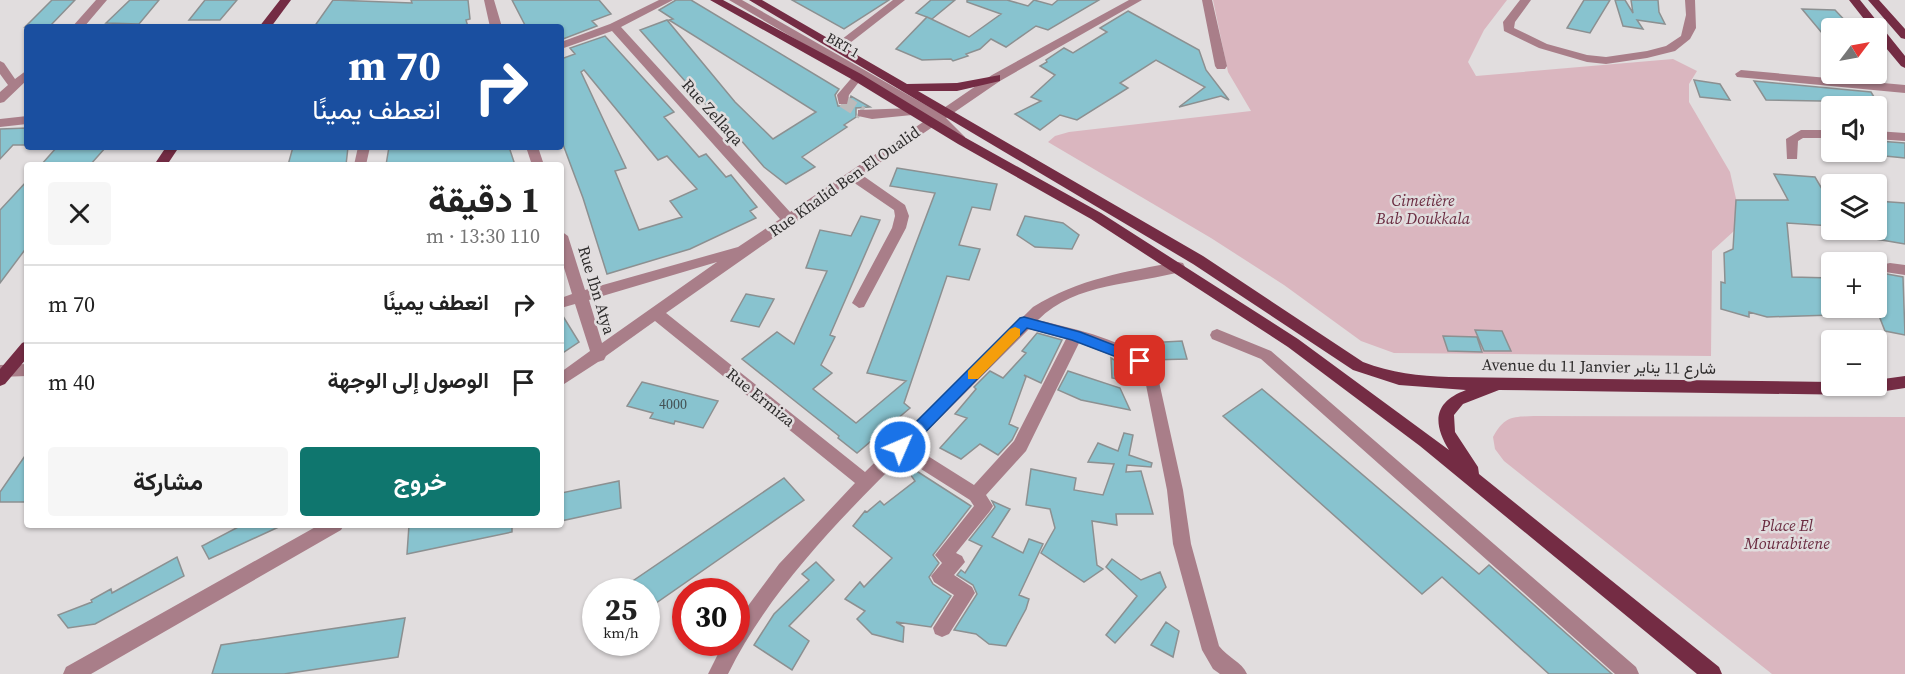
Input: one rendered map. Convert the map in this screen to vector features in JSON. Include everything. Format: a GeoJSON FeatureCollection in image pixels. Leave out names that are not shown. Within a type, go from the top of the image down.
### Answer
{"type":"FeatureCollection","features":[{"type":"Feature","properties":{"kind":"main road"},"geometry":{"type":"LineString","coordinates":[[267,24],[286,0]]}},
{"type":"Feature","properties":{"kind":"main road"},"geometry":{"type":"LineString","coordinates":[[715,0],[857,77],[912,111],[938,116]]}},
{"type":"Feature","properties":{"kind":"main road"},"geometry":{"type":"LineString","coordinates":[[754,0],[902,86],[938,116],[962,141],[1096,216],[1178,267],[1319,362],[1559,547],[1710,673]]}},
{"type":"Feature","properties":{"kind":"main road"},"geometry":{"type":"LineString","coordinates":[[1854,0],[1905,64]]}},
{"type":"Feature","properties":{"kind":"main road"},"geometry":{"type":"LineString","coordinates":[[1874,0],[1905,36]]}},
{"type":"Feature","properties":{"kind":"main road"},"geometry":{"type":"LineString","coordinates":[[902,86],[957,87],[996,78]]}},
{"type":"Feature","properties":{"kind":"main road","name":"Avenue du 11 Janvier شارع 11 يناير"},"geometry":{"type":"LineString","coordinates":[[978,130],[1198,260],[1358,366],[1390,379],[1821,388]]}},
{"type":"Feature","properties":{"kind":"main road"},"geometry":{"type":"LineString","coordinates":[[2,374],[24,350]]}},
{"type":"Feature","properties":{"kind":"main road","name":"Avenue du 11 Janvier شارع 11 يناير"},"geometry":{"type":"LineString","coordinates":[[1887,385],[1905,382]]}},
{"type":"Feature","properties":{"kind":"main road"},"geometry":{"type":"LineString","coordinates":[[1479,484],[1452,442],[1445,422],[1446,413],[1452,403],[1469,394],[1508,383]]}},
{"type":"Feature","properties":{"kind":"main road"},"geometry":{"type":"LineString","coordinates":[[1887,391],[1905,393]]}},
{"type":"Feature","properties":{"kind":"street"},"geometry":{"type":"LineString","coordinates":[[81,24],[102,0]]}},
{"type":"Feature","properties":{"kind":"street"},"geometry":{"type":"LineString","coordinates":[[489,0],[495,24]]}},
{"type":"Feature","properties":{"kind":"street"},"geometry":{"type":"LineString","coordinates":[[564,45],[614,26],[668,0]]}},
{"type":"Feature","properties":{"kind":"street","name":"BRT 1"},"geometry":{"type":"LineString","coordinates":[[734,0],[938,116],[978,130]]}},
{"type":"Feature","properties":{"kind":"street"},"geometry":{"type":"LineString","coordinates":[[837,48],[900,0]]}},
{"type":"Feature","properties":{"kind":"street","name":"Rue Khalid Ben El Oualid"},"geometry":{"type":"LineString","coordinates":[[564,378],[938,116],[996,78],[1137,0]]}},
{"type":"Feature","properties":{"kind":"street"},"geometry":{"type":"LineString","coordinates":[[1207,0],[1221,66]]}},
{"type":"Feature","properties":{"kind":"street"},"geometry":{"type":"LineString","coordinates":[[1526,0],[1509,22],[1508,29],[1513,33],[1584,58],[1599,60],[1664,53],[1679,46],[1686,39],[1693,17],[1690,0]]}},
{"type":"Feature","properties":{"kind":"street","name":"Rue Zellaqa"},"geometry":{"type":"LineString","coordinates":[[614,26],[789,220]]}},
{"type":"Feature","properties":{"kind":"street"},"geometry":{"type":"LineString","coordinates":[[0,65],[14,86]]}},
{"type":"Feature","properties":{"kind":"street"},"geometry":{"type":"LineString","coordinates":[[1741,74],[1905,89]]}},
{"type":"Feature","properties":{"kind":"street"},"geometry":{"type":"LineString","coordinates":[[0,99],[24,77]]}},
{"type":"Feature","properties":{"kind":"street"},"geometry":{"type":"LineString","coordinates":[[843,101],[843,95],[857,77]]}},
{"type":"Feature","properties":{"kind":"street"},"geometry":{"type":"LineString","coordinates":[[862,113],[872,115],[912,111]]}},
{"type":"Feature","properties":{"kind":"street"},"geometry":{"type":"LineString","coordinates":[[0,123],[24,120]]}},
{"type":"Feature","properties":{"kind":"street"},"geometry":{"type":"LineString","coordinates":[[1792,156],[1792,139],[1801,134],[1821,134]]}},
{"type":"Feature","properties":{"kind":"street"},"geometry":{"type":"LineString","coordinates":[[1887,136],[1905,137]]}},
{"type":"Feature","properties":{"kind":"street"},"geometry":{"type":"LineString","coordinates":[[853,175],[900,208],[902,216],[899,228],[859,303]]}},
{"type":"Feature","properties":{"kind":"street","name":"Rue Ibn Atya"},"geometry":{"type":"LineString","coordinates":[[564,245],[598,356]]}},
{"type":"Feature","properties":{"kind":"street"},"geometry":{"type":"LineString","coordinates":[[564,302],[748,247]]}},
{"type":"Feature","properties":{"kind":"street"},"geometry":{"type":"LineString","coordinates":[[750,619],[784,570],[866,482],[1024,322],[1048,304],[1085,286],[1178,267]]}},
{"type":"Feature","properties":{"kind":"street"},"geometry":{"type":"LineString","coordinates":[[1890,268],[1905,270]]}},
{"type":"Feature","properties":{"kind":"street","name":"Rue Ermiza"},"geometry":{"type":"LineString","coordinates":[[656,313],[866,482]]}},
{"type":"Feature","properties":{"kind":"street"},"geometry":{"type":"LineString","coordinates":[[1024,322],[1075,336],[1140,361],[1151,372],[1172,471],[1182,543],[1210,650],[1220,663],[1237,674]]}},
{"type":"Feature","properties":{"kind":"street"},"geometry":{"type":"LineString","coordinates":[[1217,335],[1266,355],[1629,674]]}},
{"type":"Feature","properties":{"kind":"street"},"geometry":{"type":"LineString","coordinates":[[976,495],[1020,446],[1075,336]]}},
{"type":"Feature","properties":{"kind":"street"},"geometry":{"type":"LineString","coordinates":[[2,374],[24,370]]}},
{"type":"Feature","properties":{"kind":"street"},"geometry":{"type":"LineString","coordinates":[[900,447],[976,495],[984,506],[944,555],[956,562],[940,576],[966,593],[942,628]]}},
{"type":"Feature","properties":{"kind":"street"},"geometry":{"type":"LineString","coordinates":[[88,671],[330,528]]}},
{"type":"Feature","properties":{"kind":"street"},"geometry":{"type":"LineString","coordinates":[[718,674],[727,656]]}},
{"type":"Feature","properties":{"kind":"green space","name":"Cimetière Bab Doukkala"},"geometry":{"type":"Polygon","coordinates":[[[1213,0],[1507,0],[1484,30],[1468,62],[1476,76],[1673,59],[1697,71],[1689,84],[1689,102],[1730,172],[1737,203],[1734,231],[1712,251],[1711,356],[1394,353],[1361,341],[1284,285],[1211,238],[1048,142],[1055,136],[1069,132],[1251,111],[1228,72],[1213,0]]]}},
{"type":"Feature","properties":{"kind":"green space","name":"Place El Mourabitene"},"geometry":{"type":"Polygon","coordinates":[[[1534,416],[1905,417],[1905,674],[1772,674],[1504,461],[1495,449],[1493,437],[1497,430],[1510,419],[1534,416]]]}},
{"type":"Feature","properties":{"kind":"building"},"geometry":{"type":"Polygon","coordinates":[[[52,0],[75,0],[52,24],[28,24],[52,0]]]}},
{"type":"Feature","properties":{"kind":"building"},"geometry":{"type":"Polygon","coordinates":[[[130,0],[159,0],[139,24],[106,23],[130,0]]]}},
{"type":"Feature","properties":{"kind":"building"},"geometry":{"type":"Polygon","coordinates":[[[205,0],[237,0],[220,20],[189,20],[205,0]]]}},
{"type":"Feature","properties":{"kind":"building"},"geometry":{"type":"Polygon","coordinates":[[[333,0],[412,3],[411,0],[468,0],[470,19],[466,20],[467,24],[316,24],[333,0]]]}},
{"type":"Feature","properties":{"kind":"building"},"geometry":{"type":"Polygon","coordinates":[[[512,0],[599,0],[611,14],[592,21],[597,26],[564,39],[564,24],[524,24],[512,0]]]}},
{"type":"Feature","properties":{"kind":"building"},"geometry":{"type":"Polygon","coordinates":[[[676,0],[691,0],[839,89],[835,95],[838,106],[848,106],[851,96],[870,107],[856,108],[856,117],[844,125],[847,127],[802,157],[815,167],[786,184],[764,167],[733,131],[730,132],[640,30],[667,20],[735,102],[773,139],[816,112],[669,20],[673,19],[659,10],[676,0]]]}},
{"type":"Feature","properties":{"kind":"building"},"geometry":{"type":"Polygon","coordinates":[[[792,0],[889,0],[844,29],[792,0]]]}},
{"type":"Feature","properties":{"kind":"building"},"geometry":{"type":"Polygon","coordinates":[[[931,0],[955,0],[932,19],[916,13],[931,0]]]}},
{"type":"Feature","properties":{"kind":"building"},"geometry":{"type":"Polygon","coordinates":[[[967,0],[1007,0],[1028,6],[1034,0],[1052,5],[1058,0],[1099,0],[1048,30],[1036,26],[1006,47],[991,39],[980,49],[966,54],[968,56],[953,61],[951,59],[922,60],[896,49],[927,17],[969,37],[1001,14],[967,2],[967,0]]]}},
{"type":"Feature","properties":{"kind":"building"},"geometry":{"type":"Polygon","coordinates":[[[1584,0],[1610,0],[1590,33],[1567,28],[1584,0]]]}},
{"type":"Feature","properties":{"kind":"building"},"geometry":{"type":"Polygon","coordinates":[[[1615,0],[1625,0],[1633,13],[1631,0],[1658,0],[1659,12],[1665,24],[1637,20],[1643,29],[1623,26],[1615,0]]]}},
{"type":"Feature","properties":{"kind":"building"},"geometry":{"type":"Polygon","coordinates":[[[1802,9],[1835,10],[1843,18],[1821,18],[1821,32],[1802,9]]]}},
{"type":"Feature","properties":{"kind":"building"},"geometry":{"type":"Polygon","coordinates":[[[1128,11],[1199,50],[1206,70],[1229,100],[1221,96],[1179,107],[1205,87],[1156,60],[1120,83],[1128,88],[1077,120],[1060,115],[1040,130],[1015,114],[1041,101],[1031,97],[1055,75],[1040,66],[1047,62],[1046,60],[1064,48],[1073,53],[1107,32],[1100,28],[1128,11]]]}},
{"type":"Feature","properties":{"kind":"building"},"geometry":{"type":"Polygon","coordinates":[[[605,36],[674,112],[664,117],[699,157],[706,154],[726,177],[731,175],[757,207],[750,211],[756,218],[690,249],[607,274],[564,147],[564,58],[575,54],[570,48],[605,36]],[[584,70],[581,72],[626,168],[615,171],[639,230],[682,217],[670,201],[697,189],[667,156],[658,160],[584,70]]]}},
{"type":"Feature","properties":{"kind":"building"},"geometry":{"type":"Polygon","coordinates":[[[1694,80],[1720,84],[1730,100],[1700,97],[1694,80]]]}},
{"type":"Feature","properties":{"kind":"building"},"geometry":{"type":"Polygon","coordinates":[[[1754,81],[1871,92],[1873,96],[1821,96],[1821,101],[1766,100],[1754,81]]]}},
{"type":"Feature","properties":{"kind":"building"},"geometry":{"type":"Polygon","coordinates":[[[24,128],[24,145],[13,145],[0,159],[0,129],[24,128]]]}},
{"type":"Feature","properties":{"kind":"building"},"geometry":{"type":"Polygon","coordinates":[[[1887,142],[1905,143],[1905,158],[1887,156],[1887,142]]]}},
{"type":"Feature","properties":{"kind":"building"},"geometry":{"type":"Polygon","coordinates":[[[54,150],[103,150],[93,162],[44,162],[54,150]]]}},
{"type":"Feature","properties":{"kind":"building"},"geometry":{"type":"Polygon","coordinates":[[[292,150],[348,150],[346,162],[289,162],[292,150]]]}},
{"type":"Feature","properties":{"kind":"building"},"geometry":{"type":"Polygon","coordinates":[[[388,150],[510,150],[514,162],[386,162],[388,150]]]}},
{"type":"Feature","properties":{"kind":"building"},"geometry":{"type":"Polygon","coordinates":[[[897,168],[997,184],[990,210],[972,207],[959,245],[980,249],[969,280],[947,276],[904,403],[910,408],[857,453],[742,359],[777,332],[794,344],[827,271],[806,268],[820,230],[851,236],[861,216],[880,220],[830,335],[835,337],[821,365],[832,373],[813,389],[856,423],[906,381],[867,373],[935,193],[890,186],[897,168]]]}},
{"type":"Feature","properties":{"kind":"building"},"geometry":{"type":"Polygon","coordinates":[[[1774,174],[1815,177],[1821,187],[1821,225],[1787,223],[1792,277],[1821,278],[1821,315],[1767,317],[1749,312],[1749,317],[1721,309],[1721,282],[1725,283],[1724,253],[1733,249],[1736,200],[1788,200],[1774,174]]]}},
{"type":"Feature","properties":{"kind":"building"},"geometry":{"type":"Polygon","coordinates":[[[24,184],[24,251],[0,283],[0,210],[24,184]]]}},
{"type":"Feature","properties":{"kind":"building"},"geometry":{"type":"Polygon","coordinates":[[[1887,202],[1905,203],[1905,244],[1882,240],[1887,240],[1887,202]]]}},
{"type":"Feature","properties":{"kind":"building"},"geometry":{"type":"Polygon","coordinates":[[[1025,216],[1063,223],[1079,235],[1072,249],[1035,247],[1017,235],[1025,216]]]}},
{"type":"Feature","properties":{"kind":"building"},"geometry":{"type":"Polygon","coordinates":[[[1887,274],[1903,277],[1905,335],[1885,330],[1880,318],[1887,318],[1887,274]]]}},
{"type":"Feature","properties":{"kind":"building"},"geometry":{"type":"Polygon","coordinates":[[[746,294],[774,299],[759,327],[731,321],[746,294]]]}},
{"type":"Feature","properties":{"kind":"building"},"geometry":{"type":"Polygon","coordinates":[[[564,318],[579,342],[564,352],[564,318]]]}},
{"type":"Feature","properties":{"kind":"building"},"geometry":{"type":"Polygon","coordinates":[[[1475,330],[1502,331],[1511,351],[1484,351],[1475,330]]]}},
{"type":"Feature","properties":{"kind":"building"},"geometry":{"type":"Polygon","coordinates":[[[1037,333],[1062,340],[1041,383],[1024,375],[1026,377],[1009,424],[1018,428],[1012,440],[998,455],[980,444],[961,459],[940,448],[967,418],[955,414],[976,389],[974,387],[990,371],[1003,378],[1026,353],[1022,351],[1037,333]]]}},
{"type":"Feature","properties":{"kind":"building"},"geometry":{"type":"Polygon","coordinates":[[[1443,336],[1477,337],[1482,352],[1448,351],[1443,336]]]}},
{"type":"Feature","properties":{"kind":"building"},"geometry":{"type":"Polygon","coordinates":[[[1182,341],[1187,359],[1150,360],[1146,343],[1182,341]]]}},
{"type":"Feature","properties":{"kind":"building"},"geometry":{"type":"Polygon","coordinates":[[[1111,358],[1141,376],[1142,384],[1112,378],[1111,358]]]}},
{"type":"Feature","properties":{"kind":"building"},"geometry":{"type":"Polygon","coordinates":[[[1068,371],[1120,388],[1130,410],[1081,400],[1058,390],[1068,371]]]}},
{"type":"Feature","properties":{"kind":"building"},"geometry":{"type":"Polygon","coordinates":[[[642,382],[718,401],[703,428],[650,418],[653,413],[627,406],[642,382]]]}},
{"type":"Feature","properties":{"kind":"building"},"geometry":{"type":"Polygon","coordinates":[[[1262,389],[1479,574],[1489,565],[1612,674],[1549,674],[1442,577],[1422,594],[1223,416],[1262,389]]]}},
{"type":"Feature","properties":{"kind":"building"},"geometry":{"type":"Polygon","coordinates":[[[1124,433],[1133,435],[1129,455],[1152,463],[1151,467],[1127,465],[1126,472],[1141,471],[1153,514],[1116,514],[1117,525],[1092,521],[1097,565],[1103,569],[1084,582],[1041,553],[1055,528],[1050,509],[1026,505],[1031,469],[1076,478],[1074,490],[1103,495],[1114,464],[1088,462],[1098,443],[1118,451],[1124,433]]]}},
{"type":"Feature","properties":{"kind":"building"},"geometry":{"type":"Polygon","coordinates":[[[24,457],[24,502],[0,502],[0,492],[24,457]]]}},
{"type":"Feature","properties":{"kind":"building"},"geometry":{"type":"Polygon","coordinates":[[[901,461],[971,506],[933,555],[939,563],[929,577],[933,584],[951,596],[931,627],[896,622],[904,627],[903,642],[872,634],[857,619],[865,611],[845,599],[860,582],[864,587],[892,558],[853,526],[865,511],[867,512],[880,501],[884,505],[915,481],[901,461]]]}},
{"type":"Feature","properties":{"kind":"building"},"geometry":{"type":"Polygon","coordinates":[[[784,478],[804,500],[692,578],[672,578],[672,592],[660,600],[660,578],[637,578],[784,478]]]}},
{"type":"Feature","properties":{"kind":"building"},"geometry":{"type":"Polygon","coordinates":[[[619,481],[621,508],[564,520],[564,492],[619,481]]]}},
{"type":"Feature","properties":{"kind":"building"},"geometry":{"type":"Polygon","coordinates":[[[992,501],[1010,509],[992,537],[1023,553],[1029,539],[1043,544],[1019,595],[1029,599],[1026,609],[1006,646],[989,644],[976,634],[954,630],[977,594],[973,585],[957,575],[961,570],[965,573],[982,546],[969,540],[995,507],[992,501]]]}},
{"type":"Feature","properties":{"kind":"building"},"geometry":{"type":"Polygon","coordinates":[[[236,528],[276,528],[209,559],[202,546],[236,528]]]}},
{"type":"Feature","properties":{"kind":"building"},"geometry":{"type":"Polygon","coordinates":[[[409,528],[512,528],[512,532],[407,554],[409,528]]]}},
{"type":"Feature","properties":{"kind":"building"},"geometry":{"type":"Polygon","coordinates":[[[177,557],[184,576],[95,624],[68,628],[58,615],[92,602],[91,600],[111,589],[112,593],[177,557]]]}},
{"type":"Feature","properties":{"kind":"building"},"geometry":{"type":"Polygon","coordinates":[[[1112,559],[1141,580],[1160,572],[1166,587],[1115,643],[1106,635],[1137,596],[1106,567],[1112,559]]]}},
{"type":"Feature","properties":{"kind":"building"},"geometry":{"type":"Polygon","coordinates":[[[816,562],[834,580],[789,626],[809,641],[792,670],[754,645],[774,614],[809,580],[802,574],[816,562]]]}},
{"type":"Feature","properties":{"kind":"building"},"geometry":{"type":"Polygon","coordinates":[[[405,618],[398,657],[284,674],[212,674],[221,645],[405,618]]]}},
{"type":"Feature","properties":{"kind":"building"},"geometry":{"type":"Polygon","coordinates":[[[1166,622],[1179,631],[1173,657],[1151,645],[1166,622]]]}},
{"type":"Feature","properties":{"kind":"tunnel"},"geometry":{"type":"LineString","coordinates":[[843,101],[862,113]]}},
{"type":"Feature","properties":{"kind":"slow traffic"},"geometry":{"type":"LineString","coordinates":[[973,375],[1015,332]]}},
{"type":"Feature","properties":{"kind":"route"},"geometry":{"type":"LineString","coordinates":[[900,447],[1024,322],[1075,336],[1140,361]]}}]}
